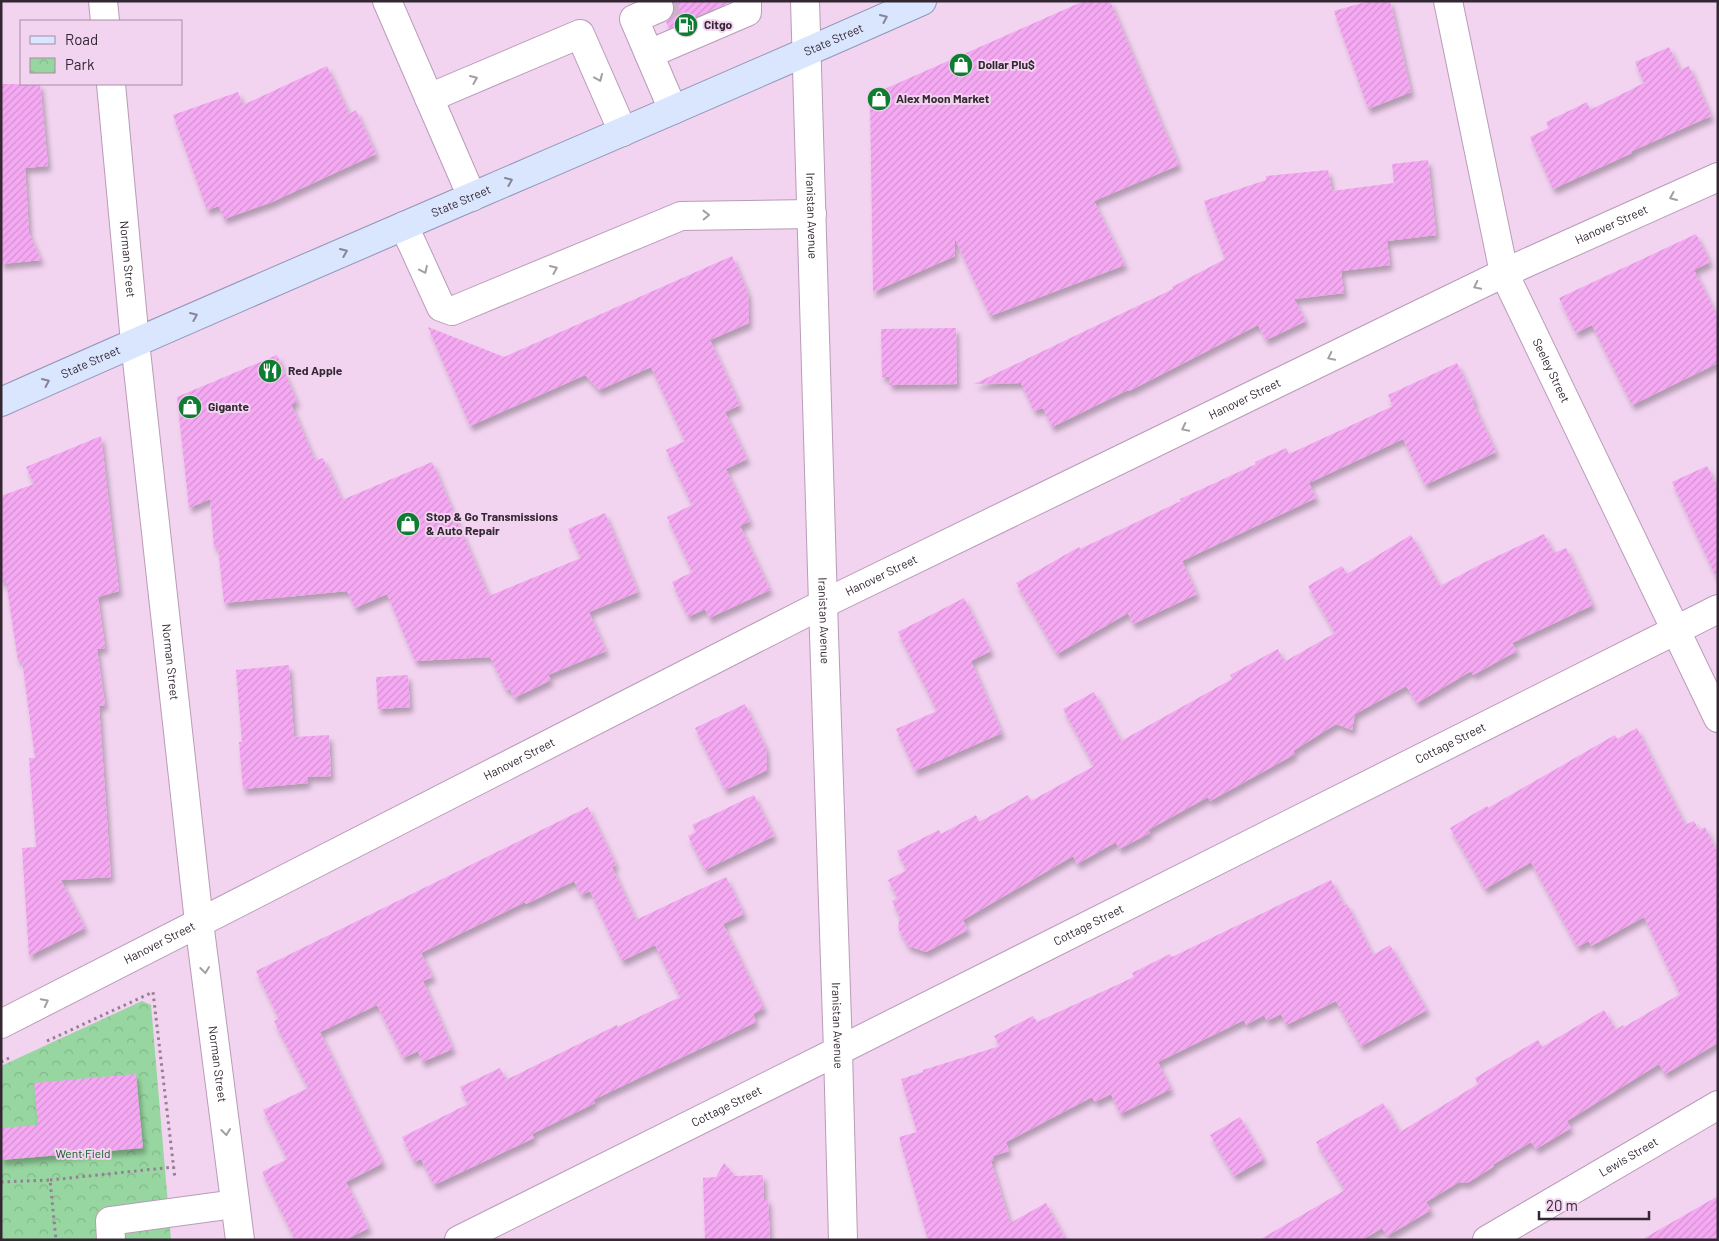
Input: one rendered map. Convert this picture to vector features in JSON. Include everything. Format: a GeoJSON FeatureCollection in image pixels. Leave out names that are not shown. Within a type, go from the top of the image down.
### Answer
{"type":"FeatureCollection","features":[{"type":"Feature","properties":{"kind":"main road","name":"State Street"},"geometry":{"type":"LineString","coordinates":[[1,402],[135,342],[922,1]]}},
{"type":"Feature","properties":{"kind":"street"},"geometry":{"type":"LineString","coordinates":[[103,1],[105,20]]}},
{"type":"Feature","properties":{"kind":"street"},"geometry":{"type":"LineString","coordinates":[[388,1],[472,197]]}},
{"type":"Feature","properties":{"kind":"street"},"geometry":{"type":"LineString","coordinates":[[649,54],[747,12],[746,1]]}},
{"type":"Feature","properties":{"kind":"street","name":"Iranistan Avenue"},"geometry":{"type":"LineString","coordinates":[[805,1],[843,1240]]}},
{"type":"Feature","properties":{"kind":"street","name":"Seeley Street"},"geometry":{"type":"LineString","coordinates":[[1448,1],[1504,273],[1718,718]]}},
{"type":"Feature","properties":{"kind":"street"},"geometry":{"type":"LineString","coordinates":[[659,8],[630,10],[673,110]]}},
{"type":"Feature","properties":{"kind":"street"},"geometry":{"type":"LineString","coordinates":[[429,98],[580,34],[623,132]]}},
{"type":"Feature","properties":{"kind":"street","name":"Norman Street"},"geometry":{"type":"LineString","coordinates":[[111,85],[135,342],[199,922],[240,1240]]}},
{"type":"Feature","properties":{"kind":"street","name":"Hanover Street"},"geometry":{"type":"LineString","coordinates":[[1,1024],[823,604],[1504,273],[1718,177]]}},
{"type":"Feature","properties":{"kind":"street"},"geometry":{"type":"LineString","coordinates":[[404,226],[441,307],[452,311],[681,216],[812,214]]}},
{"type":"Feature","properties":{"kind":"street","name":"Cottage Street"},"geometry":{"type":"LineString","coordinates":[[459,1240],[1718,609]]}},
{"type":"Feature","properties":{"kind":"street","name":"Lewis Street"},"geometry":{"type":"LineString","coordinates":[[1487,1240],[1718,1105]]}},
{"type":"Feature","properties":{"kind":"street"},"geometry":{"type":"LineString","coordinates":[[112,1240],[110,1220],[235,1204]]}},
{"type":"Feature","properties":{"kind":"path"},"geometry":{"type":"LineString","coordinates":[[46,1041],[153,992],[178,1211]]}},
{"type":"Feature","properties":{"kind":"path"},"geometry":{"type":"LineString","coordinates":[[1,1062],[10,1058]]}},
{"type":"Feature","properties":{"kind":"path"},"geometry":{"type":"LineString","coordinates":[[1,1182],[50,1180],[174,1167]]}},
{"type":"Feature","properties":{"kind":"path"},"geometry":{"type":"LineString","coordinates":[[50,1180],[56,1240]]}},
{"type":"Feature","properties":{"kind":"green space","name":"Went Field"},"geometry":{"type":"Polygon","coordinates":[[[142,1001],[151,1005],[171,1240],[1,1240],[1,1066],[142,1001]]]}},
{"type":"Feature","properties":{"kind":"building"},"geometry":{"type":"Polygon","coordinates":[[[673,1],[731,2],[669,28],[666,22],[672,17],[674,10],[673,1]]]}},
{"type":"Feature","properties":{"kind":"building"},"geometry":{"type":"Polygon","coordinates":[[[1084,1],[1110,1],[1179,165],[1094,201],[1125,265],[990,316],[955,239],[955,256],[873,292],[870,99],[880,91],[1084,1]]]}},
{"type":"Feature","properties":{"kind":"building"},"geometry":{"type":"Polygon","coordinates":[[[1369,1],[1390,1],[1411,92],[1368,109],[1334,11],[1369,1]]]}},
{"type":"Feature","properties":{"kind":"building"},"geometry":{"type":"Polygon","coordinates":[[[1669,47],[1680,70],[1689,66],[1711,116],[1553,189],[1530,137],[1549,128],[1546,122],[1587,102],[1590,110],[1644,83],[1635,62],[1669,47]]]}},
{"type":"Feature","properties":{"kind":"building"},"geometry":{"type":"Polygon","coordinates":[[[327,66],[349,114],[356,110],[376,154],[272,202],[224,219],[219,206],[207,210],[173,115],[238,92],[243,105],[327,66]]]}},
{"type":"Feature","properties":{"kind":"building"},"geometry":{"type":"Polygon","coordinates":[[[1,84],[40,85],[48,166],[25,168],[29,233],[41,260],[1,264],[1,84]]]}},
{"type":"Feature","properties":{"kind":"building"},"geometry":{"type":"Polygon","coordinates":[[[1428,160],[1436,235],[1387,241],[1390,265],[1341,271],[1344,293],[1294,299],[1306,321],[1266,340],[1258,325],[1129,391],[1052,427],[1043,408],[1034,411],[1021,383],[974,384],[1173,289],[1172,287],[1225,259],[1204,201],[1266,180],[1266,176],[1328,170],[1332,191],[1394,183],[1392,164],[1428,160]]]}},
{"type":"Feature","properties":{"kind":"building"},"geometry":{"type":"Polygon","coordinates":[[[1696,234],[1710,262],[1694,270],[1718,317],[1718,363],[1632,405],[1592,325],[1576,333],[1559,298],[1696,234]]]}},
{"type":"Feature","properties":{"kind":"building"},"geometry":{"type":"Polygon","coordinates":[[[732,256],[748,293],[749,323],[710,340],[740,405],[725,412],[747,459],[726,469],[750,521],[740,526],[770,590],[709,618],[705,609],[688,617],[672,582],[692,572],[667,517],[692,505],[666,450],[685,441],[651,367],[599,390],[585,375],[470,426],[428,327],[504,357],[732,256]]]}},
{"type":"Feature","properties":{"kind":"building"},"geometry":{"type":"Polygon","coordinates":[[[956,328],[957,384],[889,385],[889,377],[882,377],[881,329],[956,328]]]}},
{"type":"Feature","properties":{"kind":"building"},"geometry":{"type":"Polygon","coordinates":[[[277,355],[297,402],[291,404],[315,461],[323,458],[342,500],[432,462],[489,596],[581,558],[568,529],[605,513],[638,592],[589,612],[606,651],[548,675],[551,680],[514,698],[510,689],[506,690],[490,657],[415,661],[387,594],[355,608],[347,591],[224,603],[218,547],[214,547],[210,499],[189,508],[177,397],[277,355]]]}},
{"type":"Feature","properties":{"kind":"building"},"geometry":{"type":"Polygon","coordinates":[[[1457,363],[1496,452],[1425,485],[1403,439],[1309,483],[1316,498],[1182,561],[1197,594],[1133,624],[1128,613],[1057,654],[1016,583],[1079,547],[1080,549],[1181,501],[1180,499],[1256,464],[1255,462],[1286,448],[1289,454],[1393,406],[1388,395],[1457,363]]]}},
{"type":"Feature","properties":{"kind":"building"},"geometry":{"type":"Polygon","coordinates":[[[101,436],[119,591],[98,597],[105,648],[97,649],[105,705],[99,706],[111,877],[61,880],[85,928],[29,956],[22,848],[36,847],[29,758],[35,758],[22,660],[18,661],[6,581],[1,583],[1,496],[34,484],[26,467],[101,436]]]}},
{"type":"Feature","properties":{"kind":"building"},"geometry":{"type":"Polygon","coordinates":[[[1707,466],[1718,488],[1718,581],[1672,482],[1707,466]]]}},
{"type":"Feature","properties":{"kind":"building"},"geometry":{"type":"Polygon","coordinates":[[[1544,534],[1554,553],[1566,548],[1593,605],[1512,643],[1517,651],[1473,675],[1471,671],[1417,703],[1406,686],[1355,714],[1352,730],[1336,724],[1293,751],[1295,754],[1210,801],[1208,797],[1148,830],[1150,833],[1119,849],[1116,842],[1077,864],[1073,856],[963,920],[968,930],[926,952],[908,946],[898,928],[900,917],[892,901],[898,898],[888,880],[907,870],[897,851],[939,830],[941,834],[976,815],[979,822],[1028,795],[1031,801],[1094,766],[1063,709],[1094,692],[1121,741],[1232,679],[1230,675],[1278,649],[1284,662],[1335,633],[1308,586],[1342,566],[1347,574],[1411,535],[1440,586],[1544,534]]]}},
{"type":"Feature","properties":{"kind":"building"},"geometry":{"type":"Polygon","coordinates":[[[964,598],[991,651],[971,661],[1002,733],[915,771],[896,729],[937,711],[898,632],[964,598]]]}},
{"type":"Feature","properties":{"kind":"building"},"geometry":{"type":"Polygon","coordinates":[[[289,665],[294,737],[329,735],[331,776],[307,777],[308,783],[243,789],[239,742],[242,742],[236,670],[289,665]]]}},
{"type":"Feature","properties":{"kind":"building"},"geometry":{"type":"Polygon","coordinates":[[[408,675],[410,707],[378,709],[376,677],[408,675]]]}},
{"type":"Feature","properties":{"kind":"building"},"geometry":{"type":"Polygon","coordinates":[[[745,704],[766,748],[767,770],[725,790],[695,728],[745,704]]]}},
{"type":"Feature","properties":{"kind":"building"},"geometry":{"type":"Polygon","coordinates":[[[1637,728],[1685,825],[1694,821],[1699,830],[1705,827],[1718,854],[1718,1043],[1665,1074],[1659,1064],[1567,1121],[1571,1128],[1536,1149],[1531,1142],[1467,1183],[1459,1182],[1426,1202],[1431,1210],[1387,1236],[1382,1228],[1362,1240],[1259,1240],[1345,1190],[1316,1142],[1383,1103],[1400,1132],[1478,1084],[1475,1078],[1538,1040],[1542,1047],[1604,1010],[1616,1030],[1680,994],[1644,917],[1591,946],[1589,941],[1577,947],[1531,862],[1485,889],[1450,828],[1615,735],[1617,739],[1637,728]]]}},
{"type":"Feature","properties":{"kind":"building"},"geometry":{"type":"Polygon","coordinates":[[[754,795],[774,836],[705,870],[688,836],[696,832],[692,825],[754,795]]]}},
{"type":"Feature","properties":{"kind":"building"},"geometry":{"type":"Polygon","coordinates":[[[588,807],[616,865],[612,867],[636,920],[726,877],[744,914],[723,924],[764,1008],[753,1014],[756,1022],[593,1100],[595,1103],[532,1134],[534,1138],[434,1185],[421,1159],[414,1162],[402,1137],[468,1104],[460,1087],[500,1068],[506,1080],[617,1025],[618,1027],[680,997],[655,945],[622,961],[590,891],[581,895],[574,881],[526,904],[525,902],[421,953],[433,977],[423,981],[453,1049],[422,1062],[418,1051],[403,1058],[377,1005],[320,1032],[383,1163],[346,1182],[369,1228],[345,1240],[295,1240],[262,1172],[287,1159],[263,1110],[308,1088],[274,1021],[279,1019],[256,971],[588,807]]]}},
{"type":"Feature","properties":{"kind":"building"},"geometry":{"type":"Polygon","coordinates":[[[1331,880],[1344,906],[1347,904],[1373,955],[1390,945],[1427,1010],[1361,1046],[1336,1001],[1286,1025],[1281,1014],[1267,1021],[1264,1015],[1246,1025],[1244,1020],[1158,1062],[1171,1089],[1120,1114],[1111,1094],[1095,1102],[1092,1097],[1006,1142],[1009,1151],[993,1156],[994,1160],[991,1161],[1010,1223],[1046,1203],[1066,1240],[928,1240],[899,1137],[917,1132],[901,1079],[923,1072],[923,1070],[1000,1046],[994,1036],[1033,1016],[1037,1022],[1134,977],[1132,973],[1170,954],[1172,957],[1331,880]]]}},
{"type":"Feature","properties":{"kind":"building"},"geometry":{"type":"Polygon","coordinates":[[[136,1074],[143,1148],[1,1160],[1,1128],[38,1125],[34,1083],[136,1074]]]}},
{"type":"Feature","properties":{"kind":"building"},"geometry":{"type":"Polygon","coordinates":[[[1240,1117],[1264,1159],[1234,1176],[1210,1135],[1240,1117]]]}},
{"type":"Feature","properties":{"kind":"building"},"geometry":{"type":"Polygon","coordinates":[[[724,1163],[735,1176],[763,1175],[764,1199],[768,1199],[770,1240],[705,1240],[703,1178],[716,1177],[724,1163]]]}},
{"type":"Feature","properties":{"kind":"building"},"geometry":{"type":"Polygon","coordinates":[[[1718,1196],[1718,1240],[1641,1240],[1718,1196]]]}},
{"type":"Feature","properties":{"kind":"tunnel"},"geometry":{"type":"LineString","coordinates":[[659,8],[676,1]]}},
{"type":"Feature","properties":{"kind":"place","name":"Citgo"},"geometry":{"type":"Point","coordinates":[686,25]}},
{"type":"Feature","properties":{"kind":"place","name":"Dollar Plu$"},"geometry":{"type":"Point","coordinates":[961,65]}},
{"type":"Feature","properties":{"kind":"place","name":"Alex Moon Market"},"geometry":{"type":"Point","coordinates":[879,99]}},
{"type":"Feature","properties":{"kind":"place","name":"Red Apple"},"geometry":{"type":"Point","coordinates":[270,371]}},
{"type":"Feature","properties":{"kind":"place","name":"Gigante"},"geometry":{"type":"Point","coordinates":[190,407]}},
{"type":"Feature","properties":{"kind":"place","name":"Stop & Go Transmissions & Auto Repair"},"geometry":{"type":"Point","coordinates":[408,524]}}]}
